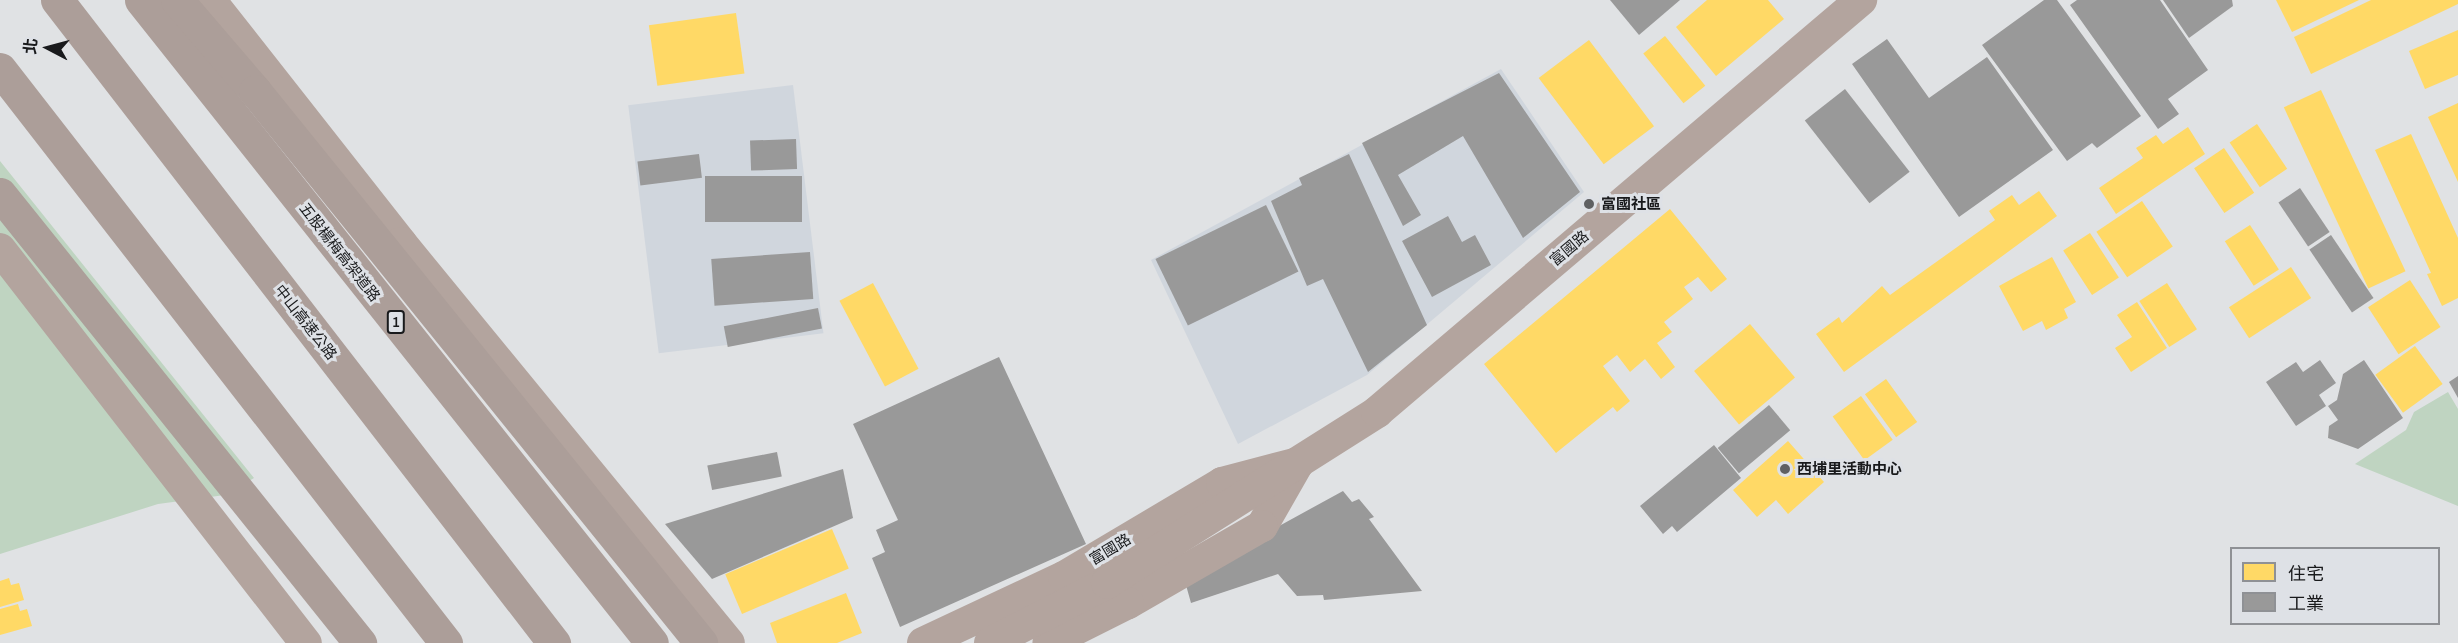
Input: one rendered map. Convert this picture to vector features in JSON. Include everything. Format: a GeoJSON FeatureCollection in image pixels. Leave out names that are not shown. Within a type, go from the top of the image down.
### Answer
{"type":"FeatureCollection","features":[{"type":"Feature","properties":{"kind":"highway","name":"中山高速公路"},"geometry":{"type":"LineString","coordinates":[[57,0],[554,643]]}},
{"type":"Feature","properties":{"kind":"highway","name":"五股楊梅高架道路"},"geometry":{"type":"LineString","coordinates":[[141,0],[652,643]]}},
{"type":"Feature","properties":{"kind":"highway"},"geometry":{"type":"LineString","coordinates":[[177,0],[255,91],[701,643]]}},
{"type":"Feature","properties":{"kind":"highway"},"geometry":{"type":"LineString","coordinates":[[0,69],[446,643]]}},
{"type":"Feature","properties":{"kind":"highway"},"geometry":{"type":"LineString","coordinates":[[0,194],[360,643]]}},
{"type":"Feature","properties":{"kind":"street"},"geometry":{"type":"LineString","coordinates":[[210,0],[401,243],[729,643]]}},
{"type":"Feature","properties":{"kind":"street","name":"富國路"},"geometry":{"type":"LineString","coordinates":[[990,643],[1035,636],[1116,578],[1377,412],[1861,0]]}},
{"type":"Feature","properties":{"kind":"street"},"geometry":{"type":"LineString","coordinates":[[0,249],[306,643]]}},
{"type":"Feature","properties":{"kind":"street","name":"富國路"},"geometry":{"type":"LineString","coordinates":[[923,643],[1064,577],[1222,483],[1298,463]]}},
{"type":"Feature","properties":{"kind":"shaded area"},"geometry":{"type":"Polygon","coordinates":[[[1501,69],[1584,192],[1367,375],[1238,444],[1151,260],[1501,69]]]}},
{"type":"Feature","properties":{"kind":"shaded area"},"geometry":{"type":"Polygon","coordinates":[[[793,85],[823,333],[659,353],[628,105],[793,85]]]}},
{"type":"Feature","properties":{"kind":"green space"},"geometry":{"type":"Polygon","coordinates":[[[0,161],[254,478],[225,495],[158,504],[0,554],[0,161]]]}},
{"type":"Feature","properties":{"kind":"green space"},"geometry":{"type":"Polygon","coordinates":[[[2448,392],[2458,409],[2458,506],[2355,464],[2406,430],[2414,412],[2448,392]]]}},
{"type":"Feature","properties":{"kind":"building: 住宅"},"geometry":{"type":"Polygon","coordinates":[[[1707,0],[1768,0],[1784,19],[1716,76],[1676,27],[1707,0]]]}},
{"type":"Feature","properties":{"kind":"building: 住宅"},"geometry":{"type":"Polygon","coordinates":[[[2276,0],[2359,0],[2292,32],[2276,0]]]}},
{"type":"Feature","properties":{"kind":"building: 住宅"},"geometry":{"type":"Polygon","coordinates":[[[2371,0],[2458,0],[2458,4],[2311,74],[2294,37],[2371,0]]]}},
{"type":"Feature","properties":{"kind":"building: 住宅"},"geometry":{"type":"Polygon","coordinates":[[[736,13],[744,73],[657,86],[649,25],[736,13]]]}},
{"type":"Feature","properties":{"kind":"building: 住宅"},"geometry":{"type":"Polygon","coordinates":[[[2458,30],[2458,75],[2425,89],[2409,51],[2458,30]]]}},
{"type":"Feature","properties":{"kind":"building: 住宅"},"geometry":{"type":"Polygon","coordinates":[[[1665,36],[1705,86],[1684,103],[1643,54],[1665,36]]]}},
{"type":"Feature","properties":{"kind":"building: 住宅"},"geometry":{"type":"Polygon","coordinates":[[[1589,40],[1654,126],[1604,164],[1539,78],[1589,40]]]}},
{"type":"Feature","properties":{"kind":"building: 住宅"},"geometry":{"type":"Polygon","coordinates":[[[2321,90],[2406,271],[2368,289],[2284,107],[2321,90]]]}},
{"type":"Feature","properties":{"kind":"building: 住宅"},"geometry":{"type":"Polygon","coordinates":[[[2458,103],[2458,182],[2428,117],[2458,103]]]}},
{"type":"Feature","properties":{"kind":"building: 住宅"},"geometry":{"type":"Polygon","coordinates":[[[2257,124],[2287,169],[2260,187],[2230,142],[2257,124]]]}},
{"type":"Feature","properties":{"kind":"building: 住宅"},"geometry":{"type":"Polygon","coordinates":[[[2188,127],[2205,154],[2116,214],[2099,188],[2143,158],[2136,148],[2156,135],[2163,144],[2188,127]]]}},
{"type":"Feature","properties":{"kind":"building: 住宅"},"geometry":{"type":"Polygon","coordinates":[[[2411,134],[2458,238],[2458,298],[2442,306],[2427,274],[2431,273],[2375,150],[2411,134]]]}},
{"type":"Feature","properties":{"kind":"building: 住宅"},"geometry":{"type":"Polygon","coordinates":[[[2224,148],[2254,193],[2224,213],[2194,168],[2224,148]]]}},
{"type":"Feature","properties":{"kind":"building: 住宅"},"geometry":{"type":"Polygon","coordinates":[[[2039,191],[2057,216],[1844,372],[1816,334],[1839,317],[1842,323],[1882,286],[1890,295],[1995,220],[1989,211],[2012,195],[2019,205],[2039,191]]]}},
{"type":"Feature","properties":{"kind":"building: 住宅"},"geometry":{"type":"Polygon","coordinates":[[[2142,201],[2173,247],[2127,277],[2096,232],[2142,201]]]}},
{"type":"Feature","properties":{"kind":"building: 住宅"},"geometry":{"type":"Polygon","coordinates":[[[1670,209],[1727,279],[1711,292],[1698,277],[1684,287],[1693,299],[1664,322],[1672,332],[1657,343],[1675,367],[1661,379],[1645,359],[1630,372],[1617,355],[1603,366],[1630,401],[1617,412],[1613,407],[1556,453],[1484,364],[1670,209]]]}},
{"type":"Feature","properties":{"kind":"building: 住宅"},"geometry":{"type":"Polygon","coordinates":[[[2250,225],[2279,269],[2254,286],[2225,241],[2250,225]]]}},
{"type":"Feature","properties":{"kind":"building: 住宅"},"geometry":{"type":"Polygon","coordinates":[[[2090,233],[2119,277],[2092,295],[2063,250],[2090,233]]]}},
{"type":"Feature","properties":{"kind":"building: 住宅"},"geometry":{"type":"Polygon","coordinates":[[[2052,257],[2076,302],[2064,309],[2068,318],[2046,330],[2042,321],[2023,331],[1999,286],[2052,257]]]}},
{"type":"Feature","properties":{"kind":"building: 住宅"},"geometry":{"type":"Polygon","coordinates":[[[2291,267],[2311,298],[2249,338],[2229,307],[2291,267]]]}},
{"type":"Feature","properties":{"kind":"building: 住宅"},"geometry":{"type":"Polygon","coordinates":[[[2410,280],[2440,327],[2399,354],[2368,307],[2410,280]]]}},
{"type":"Feature","properties":{"kind":"building: 住宅"},"geometry":{"type":"Polygon","coordinates":[[[873,283],[919,369],[885,386],[839,301],[873,283]]]}},
{"type":"Feature","properties":{"kind":"building: 住宅"},"geometry":{"type":"Polygon","coordinates":[[[2167,283],[2197,329],[2169,347],[2139,301],[2167,283]]]}},
{"type":"Feature","properties":{"kind":"building: 住宅"},"geometry":{"type":"Polygon","coordinates":[[[2137,302],[2167,348],[2131,372],[2115,348],[2132,337],[2117,315],[2137,302]]]}},
{"type":"Feature","properties":{"kind":"building: 住宅"},"geometry":{"type":"Polygon","coordinates":[[[1750,324],[1795,378],[1739,425],[1694,371],[1750,324]]]}},
{"type":"Feature","properties":{"kind":"building: 住宅"},"geometry":{"type":"Polygon","coordinates":[[[2415,346],[2443,384],[2403,413],[2375,375],[2415,346]]]}},
{"type":"Feature","properties":{"kind":"building: 住宅"},"geometry":{"type":"Polygon","coordinates":[[[1886,379],[1917,422],[1896,437],[1865,394],[1886,379]]]}},
{"type":"Feature","properties":{"kind":"building: 住宅"},"geometry":{"type":"Polygon","coordinates":[[[1861,396],[1893,440],[1864,460],[1833,417],[1861,396]]]}},
{"type":"Feature","properties":{"kind":"building: 住宅","name":"西埔里活動中心"},"geometry":{"type":"Polygon","coordinates":[[[1788,441],[1824,482],[1788,514],[1776,500],[1757,517],[1733,490],[1788,441]]]}},
{"type":"Feature","properties":{"kind":"building: 住宅"},"geometry":{"type":"Polygon","coordinates":[[[832,529],[849,569],[742,614],[725,574],[832,529]]]}},
{"type":"Feature","properties":{"kind":"building: 住宅"},"geometry":{"type":"Polygon","coordinates":[[[9,578],[11,585],[19,583],[24,600],[0,607],[0,581],[9,578]]]}},
{"type":"Feature","properties":{"kind":"building: 住宅"},"geometry":{"type":"Polygon","coordinates":[[[846,593],[862,633],[837,643],[777,643],[770,623],[846,593]]]}},
{"type":"Feature","properties":{"kind":"building: 住宅"},"geometry":{"type":"Polygon","coordinates":[[[18,604],[20,611],[27,609],[32,626],[0,635],[0,609],[18,604]]]}},
{"type":"Feature","properties":{"kind":"building: 工業"},"geometry":{"type":"Polygon","coordinates":[[[1610,0],[1680,0],[1639,35],[1610,0]]]}},
{"type":"Feature","properties":{"kind":"building: 工業"},"geometry":{"type":"Polygon","coordinates":[[[2044,0],[2057,0],[2141,116],[2097,148],[2092,143],[2067,161],[1982,45],[2044,0]]]}},
{"type":"Feature","properties":{"kind":"building: 工業"},"geometry":{"type":"Polygon","coordinates":[[[2077,0],[2160,0],[2208,70],[2168,99],[2179,114],[2158,129],[2070,5],[2077,0]]]}},
{"type":"Feature","properties":{"kind":"building: 工業"},"geometry":{"type":"Polygon","coordinates":[[[2163,0],[2232,0],[2233,6],[2189,38],[2163,0]]]}},
{"type":"Feature","properties":{"kind":"building: 工業"},"geometry":{"type":"Polygon","coordinates":[[[1887,39],[1929,98],[1987,57],[2053,150],[1959,217],[1852,64],[1887,39]]]}},
{"type":"Feature","properties":{"kind":"building: 工業"},"geometry":{"type":"Polygon","coordinates":[[[1499,73],[1580,192],[1523,238],[1463,136],[1398,175],[1421,215],[1403,226],[1362,143],[1499,73]]]}},
{"type":"Feature","properties":{"kind":"building: 工業"},"geometry":{"type":"Polygon","coordinates":[[[1845,89],[1910,172],[1869,203],[1805,120],[1845,89]]]}},
{"type":"Feature","properties":{"kind":"building: 工業"},"geometry":{"type":"Polygon","coordinates":[[[796,139],[797,169],[751,171],[750,141],[796,139]]]}},
{"type":"Feature","properties":{"kind":"building: 工業"},"geometry":{"type":"Polygon","coordinates":[[[699,154],[702,178],[640,185],[637,162],[699,154]]]}},
{"type":"Feature","properties":{"kind":"building: 工業"},"geometry":{"type":"Polygon","coordinates":[[[1349,154],[1427,325],[1368,372],[1323,279],[1307,286],[1271,201],[1302,185],[1299,178],[1349,154]]]}},
{"type":"Feature","properties":{"kind":"building: 工業"},"geometry":{"type":"Polygon","coordinates":[[[705,176],[802,176],[802,222],[705,222],[705,176]]]}},
{"type":"Feature","properties":{"kind":"building: 工業"},"geometry":{"type":"Polygon","coordinates":[[[2300,188],[2330,232],[2308,246],[2278,203],[2300,188]]]}},
{"type":"Feature","properties":{"kind":"building: 工業"},"geometry":{"type":"Polygon","coordinates":[[[1266,205],[1298,272],[1188,325],[1155,259],[1266,205]]]}},
{"type":"Feature","properties":{"kind":"building: 工業"},"geometry":{"type":"Polygon","coordinates":[[[1448,216],[1462,242],[1475,235],[1491,265],[1432,297],[1402,241],[1448,216]]]}},
{"type":"Feature","properties":{"kind":"building: 工業"},"geometry":{"type":"Polygon","coordinates":[[[2331,235],[2373,298],[2352,313],[2309,250],[2331,235]]]}},
{"type":"Feature","properties":{"kind":"building: 工業"},"geometry":{"type":"Polygon","coordinates":[[[810,252],[813,299],[715,306],[711,259],[810,252]]]}},
{"type":"Feature","properties":{"kind":"building: 工業"},"geometry":{"type":"Polygon","coordinates":[[[818,308],[822,329],[728,347],[724,326],[818,308]]]}},
{"type":"Feature","properties":{"kind":"building: 工業"},"geometry":{"type":"Polygon","coordinates":[[[999,357],[1086,544],[900,627],[872,558],[885,552],[876,530],[898,520],[853,424],[999,357]]]}},
{"type":"Feature","properties":{"kind":"building: 工業"},"geometry":{"type":"Polygon","coordinates":[[[2320,360],[2336,383],[2319,395],[2326,406],[2296,426],[2266,382],[2296,362],[2303,372],[2320,360]]]}},
{"type":"Feature","properties":{"kind":"building: 工業"},"geometry":{"type":"Polygon","coordinates":[[[2364,360],[2403,418],[2358,449],[2328,438],[2329,426],[2338,420],[2328,406],[2337,400],[2343,374],[2364,360]]]}},
{"type":"Feature","properties":{"kind":"building: 工業"},"geometry":{"type":"Polygon","coordinates":[[[2458,376],[2458,398],[2449,382],[2458,376]]]}},
{"type":"Feature","properties":{"kind":"building: 工業"},"geometry":{"type":"Polygon","coordinates":[[[1769,405],[1790,430],[1739,473],[1718,448],[1769,405]]]}},
{"type":"Feature","properties":{"kind":"building: 工業"},"geometry":{"type":"Polygon","coordinates":[[[1714,445],[1741,478],[1677,532],[1672,526],[1663,534],[1640,506],[1714,445]]]}},
{"type":"Feature","properties":{"kind":"building: 工業"},"geometry":{"type":"Polygon","coordinates":[[[777,452],[782,477],[712,490],[707,466],[777,452]]]}},
{"type":"Feature","properties":{"kind":"building: 工業"},"geometry":{"type":"Polygon","coordinates":[[[843,469],[853,518],[712,579],[665,524],[843,469]]]}},
{"type":"Feature","properties":{"kind":"building: 工業"},"geometry":{"type":"Polygon","coordinates":[[[1343,491],[1352,502],[1359,499],[1374,517],[1369,519],[1422,591],[1324,600],[1323,595],[1297,596],[1278,574],[1191,603],[1184,578],[1343,491]]]}},
{"type":"Feature","properties":{"kind":"place","name":"富國社區"},"geometry":{"type":"Point","coordinates":[1589,204]}},
{"type":"Feature","properties":{"kind":"place","name":"西埔里活動中心"},"geometry":{"type":"Point","coordinates":[1785,469]}}]}
